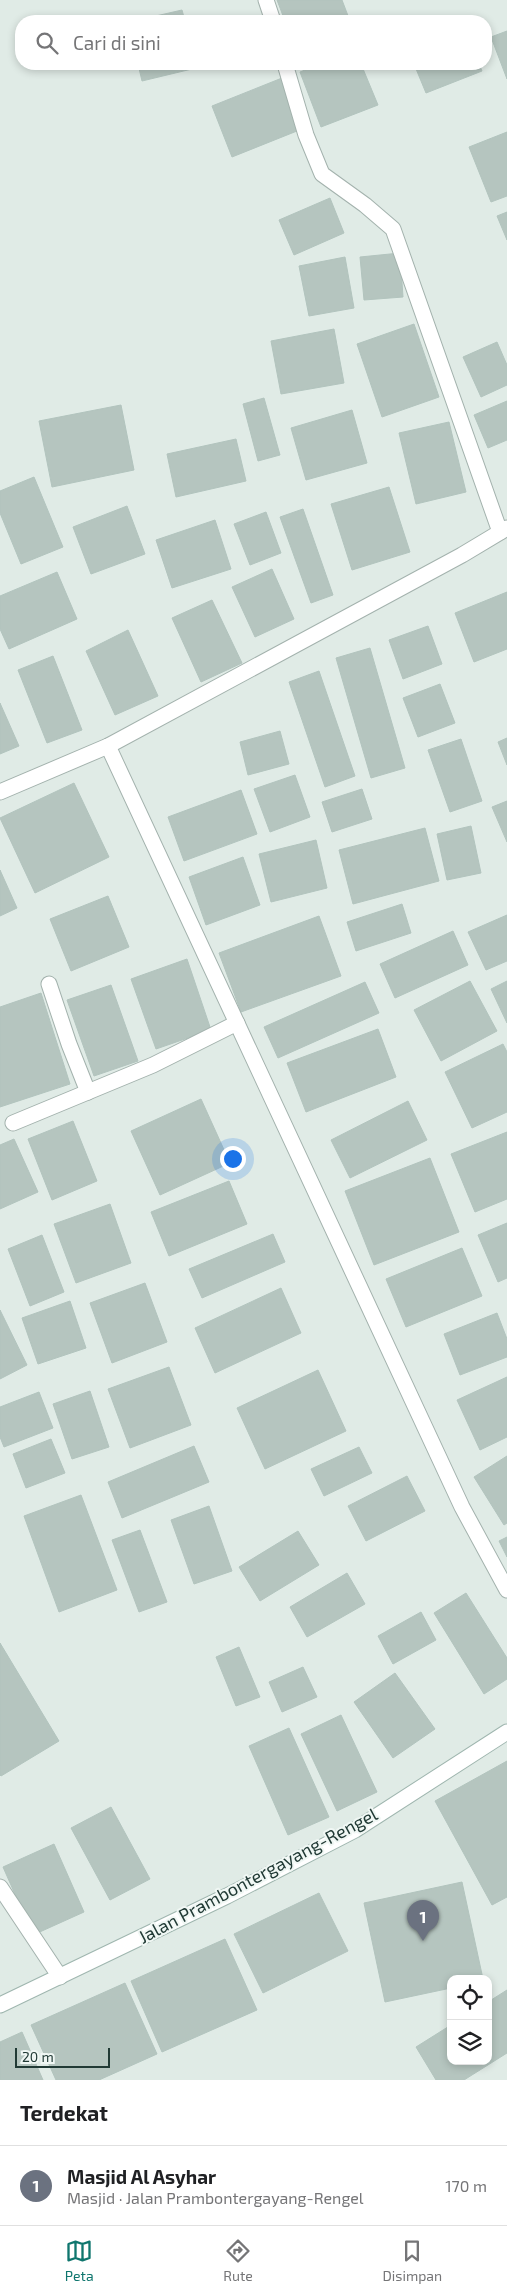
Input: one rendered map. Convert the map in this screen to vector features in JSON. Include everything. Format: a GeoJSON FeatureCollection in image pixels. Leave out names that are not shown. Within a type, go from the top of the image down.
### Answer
{"type":"FeatureCollection","features":[{"type":"Feature","properties":{"kind":"street"},"geometry":{"type":"LineString","coordinates":[[266,0],[271,15]]}},
{"type":"Feature","properties":{"kind":"street"},"geometry":{"type":"LineString","coordinates":[[0,792],[108,746],[462,555],[504,530],[393,229],[365,205],[322,174],[306,135],[287,70]]}},
{"type":"Feature","properties":{"kind":"street"},"geometry":{"type":"LineString","coordinates":[[108,746],[462,1507],[507,1590]]}},
{"type":"Feature","properties":{"kind":"street"},"geometry":{"type":"LineString","coordinates":[[49,984],[88,1092]]}},
{"type":"Feature","properties":{"kind":"street"},"geometry":{"type":"LineString","coordinates":[[13,1123],[153,1066],[237,1023]]}},
{"type":"Feature","properties":{"kind":"street","name":"Jalan Prambontergayang-Rengel"},"geometry":{"type":"LineString","coordinates":[[0,2005],[226,1896],[355,1830],[507,1732]]}},
{"type":"Feature","properties":{"kind":"street"},"geometry":{"type":"LineString","coordinates":[[0,1887],[60,1977]]}},
{"type":"Feature","properties":{"kind":"building"},"geometry":{"type":"Polygon","coordinates":[[[277,0],[342,0],[348,15],[283,15],[277,0]]]}},
{"type":"Feature","properties":{"kind":"building"},"geometry":{"type":"Polygon","coordinates":[[[182,10],[183,15],[160,15],[182,10]]]}},
{"type":"Feature","properties":{"kind":"building"},"geometry":{"type":"Polygon","coordinates":[[[507,31],[507,79],[492,40],[492,37],[507,31]]]}},
{"type":"Feature","properties":{"kind":"building"},"geometry":{"type":"Polygon","coordinates":[[[139,70],[188,70],[142,81],[139,70]]]}},
{"type":"Feature","properties":{"kind":"building"},"geometry":{"type":"Polygon","coordinates":[[[305,70],[363,70],[378,105],[321,127],[300,72],[305,70]]]}},
{"type":"Feature","properties":{"kind":"building"},"geometry":{"type":"Polygon","coordinates":[[[416,70],[482,71],[426,93],[416,70]]]}},
{"type":"Feature","properties":{"kind":"building"},"geometry":{"type":"Polygon","coordinates":[[[282,78],[302,129],[232,157],[212,106],[282,78]]]}},
{"type":"Feature","properties":{"kind":"building"},"geometry":{"type":"Polygon","coordinates":[[[507,132],[507,196],[491,202],[469,147],[507,132]]]}},
{"type":"Feature","properties":{"kind":"building"},"geometry":{"type":"Polygon","coordinates":[[[330,198],[344,233],[294,255],[279,220],[330,198]]]}},
{"type":"Feature","properties":{"kind":"building"},"geometry":{"type":"Polygon","coordinates":[[[507,212],[507,240],[497,216],[507,212]]]}},
{"type":"Feature","properties":{"kind":"building"},"geometry":{"type":"Polygon","coordinates":[[[400,253],[403,297],[364,300],[360,257],[400,253]]]}},
{"type":"Feature","properties":{"kind":"building"},"geometry":{"type":"Polygon","coordinates":[[[345,257],[354,308],[309,316],[299,266],[345,257]]]}},
{"type":"Feature","properties":{"kind":"building"},"geometry":{"type":"Polygon","coordinates":[[[414,324],[439,397],[382,417],[357,344],[414,324]]]}},
{"type":"Feature","properties":{"kind":"building"},"geometry":{"type":"Polygon","coordinates":[[[334,329],[344,383],[281,394],[271,341],[334,329]]]}},
{"type":"Feature","properties":{"kind":"building"},"geometry":{"type":"Polygon","coordinates":[[[497,342],[507,365],[507,385],[481,397],[463,357],[497,342]]]}},
{"type":"Feature","properties":{"kind":"building"},"geometry":{"type":"Polygon","coordinates":[[[264,398],[280,455],[258,461],[243,404],[264,398]]]}},
{"type":"Feature","properties":{"kind":"building"},"geometry":{"type":"Polygon","coordinates":[[[507,401],[507,440],[488,448],[474,415],[507,401]]]}},
{"type":"Feature","properties":{"kind":"building"},"geometry":{"type":"Polygon","coordinates":[[[121,405],[134,470],[52,487],[39,421],[121,405]]]}},
{"type":"Feature","properties":{"kind":"building"},"geometry":{"type":"Polygon","coordinates":[[[352,410],[367,463],[306,480],[291,428],[352,410]]]}},
{"type":"Feature","properties":{"kind":"building"},"geometry":{"type":"Polygon","coordinates":[[[449,422],[466,492],[416,504],[399,433],[449,422]]]}},
{"type":"Feature","properties":{"kind":"building"},"geometry":{"type":"Polygon","coordinates":[[[236,439],[246,481],[176,497],[167,454],[236,439]]]}},
{"type":"Feature","properties":{"kind":"building"},"geometry":{"type":"Polygon","coordinates":[[[34,477],[63,547],[21,564],[0,513],[0,491],[34,477]]]}},
{"type":"Feature","properties":{"kind":"building"},"geometry":{"type":"Polygon","coordinates":[[[389,487],[410,552],[352,570],[331,504],[389,487]]]}},
{"type":"Feature","properties":{"kind":"building"},"geometry":{"type":"Polygon","coordinates":[[[127,506],[145,554],[91,574],[73,527],[127,506]]]}},
{"type":"Feature","properties":{"kind":"building"},"geometry":{"type":"Polygon","coordinates":[[[303,509],[333,595],[311,603],[280,517],[303,509]]]}},
{"type":"Feature","properties":{"kind":"building"},"geometry":{"type":"Polygon","coordinates":[[[266,512],[281,553],[250,565],[234,524],[266,512]]]}},
{"type":"Feature","properties":{"kind":"building"},"geometry":{"type":"Polygon","coordinates":[[[215,520],[231,569],[172,588],[156,540],[215,520]]]}},
{"type":"Feature","properties":{"kind":"building"},"geometry":{"type":"Polygon","coordinates":[[[272,569],[294,619],[255,637],[232,587],[272,569]]]}},
{"type":"Feature","properties":{"kind":"building"},"geometry":{"type":"Polygon","coordinates":[[[57,572],[77,619],[9,649],[0,629],[0,596],[57,572]]]}},
{"type":"Feature","properties":{"kind":"building"},"geometry":{"type":"Polygon","coordinates":[[[507,592],[507,649],[474,662],[455,613],[507,592]]]}},
{"type":"Feature","properties":{"kind":"building"},"geometry":{"type":"Polygon","coordinates":[[[212,600],[242,663],[201,682],[172,618],[212,600]]]}},
{"type":"Feature","properties":{"kind":"building"},"geometry":{"type":"Polygon","coordinates":[[[428,626],[442,664],[403,679],[389,640],[428,626]]]}},
{"type":"Feature","properties":{"kind":"building"},"geometry":{"type":"Polygon","coordinates":[[[128,630],[158,696],[115,715],[86,651],[128,630]]]}},
{"type":"Feature","properties":{"kind":"building"},"geometry":{"type":"Polygon","coordinates":[[[370,648],[405,768],[371,778],[336,658],[370,648]]]}},
{"type":"Feature","properties":{"kind":"building"},"geometry":{"type":"Polygon","coordinates":[[[53,656],[82,730],[47,743],[18,670],[53,656]]]}},
{"type":"Feature","properties":{"kind":"building"},"geometry":{"type":"Polygon","coordinates":[[[319,671],[355,776],[325,787],[289,682],[319,671]]]}},
{"type":"Feature","properties":{"kind":"building"},"geometry":{"type":"Polygon","coordinates":[[[440,684],[455,723],[418,737],[403,698],[440,684]]]}},
{"type":"Feature","properties":{"kind":"building"},"geometry":{"type":"Polygon","coordinates":[[[0,703],[19,746],[0,754],[0,703]]]}},
{"type":"Feature","properties":{"kind":"building"},"geometry":{"type":"Polygon","coordinates":[[[280,731],[289,764],[248,775],[240,742],[280,731]]]}},
{"type":"Feature","properties":{"kind":"building"},"geometry":{"type":"Polygon","coordinates":[[[507,738],[507,765],[498,742],[507,738]]]}},
{"type":"Feature","properties":{"kind":"building"},"geometry":{"type":"Polygon","coordinates":[[[461,739],[482,801],[450,812],[428,750],[461,739]]]}},
{"type":"Feature","properties":{"kind":"building"},"geometry":{"type":"Polygon","coordinates":[[[295,775],[310,817],[270,832],[254,789],[295,775]]]}},
{"type":"Feature","properties":{"kind":"building"},"geometry":{"type":"Polygon","coordinates":[[[74,783],[109,857],[35,893],[0,818],[74,783]]]}},
{"type":"Feature","properties":{"kind":"building"},"geometry":{"type":"Polygon","coordinates":[[[362,789],[372,819],[332,832],[322,802],[362,789]]]}},
{"type":"Feature","properties":{"kind":"building"},"geometry":{"type":"Polygon","coordinates":[[[241,790],[257,834],[184,861],[168,817],[241,790]]]}},
{"type":"Feature","properties":{"kind":"building"},"geometry":{"type":"Polygon","coordinates":[[[507,801],[507,842],[492,807],[507,801]]]}},
{"type":"Feature","properties":{"kind":"building"},"geometry":{"type":"Polygon","coordinates":[[[471,826],[481,873],[447,880],[437,834],[471,826]]]}},
{"type":"Feature","properties":{"kind":"building"},"geometry":{"type":"Polygon","coordinates":[[[425,828],[439,881],[353,904],[339,850],[425,828]]]}},
{"type":"Feature","properties":{"kind":"building"},"geometry":{"type":"Polygon","coordinates":[[[316,840],[327,888],[271,902],[259,854],[316,840]]]}},
{"type":"Feature","properties":{"kind":"building"},"geometry":{"type":"Polygon","coordinates":[[[243,857],[260,905],[206,925],[189,877],[243,857]]]}},
{"type":"Feature","properties":{"kind":"building"},"geometry":{"type":"Polygon","coordinates":[[[0,870],[17,908],[0,916],[0,870]]]}},
{"type":"Feature","properties":{"kind":"building"},"geometry":{"type":"Polygon","coordinates":[[[108,896],[129,947],[71,971],[50,919],[108,896]]]}},
{"type":"Feature","properties":{"kind":"building"},"geometry":{"type":"Polygon","coordinates":[[[402,904],[411,933],[356,951],[347,922],[402,904]]]}},
{"type":"Feature","properties":{"kind":"building"},"geometry":{"type":"Polygon","coordinates":[[[507,915],[507,961],[486,970],[468,932],[507,915]]]}},
{"type":"Feature","properties":{"kind":"building"},"geometry":{"type":"Polygon","coordinates":[[[319,916],[341,976],[241,1012],[219,953],[319,916]]]}},
{"type":"Feature","properties":{"kind":"building"},"geometry":{"type":"Polygon","coordinates":[[[453,931],[468,965],[395,998],[380,964],[453,931]]]}},
{"type":"Feature","properties":{"kind":"building"},"geometry":{"type":"Polygon","coordinates":[[[187,959],[211,1030],[156,1049],[131,979],[187,959]]]}},
{"type":"Feature","properties":{"kind":"building"},"geometry":{"type":"Polygon","coordinates":[[[470,981],[497,1031],[441,1061],[414,1010],[470,981]]]}},
{"type":"Feature","properties":{"kind":"building"},"geometry":{"type":"Polygon","coordinates":[[[507,981],[507,1023],[491,989],[507,981]]]}},
{"type":"Feature","properties":{"kind":"building"},"geometry":{"type":"Polygon","coordinates":[[[365,982],[379,1013],[278,1058],[264,1027],[365,982]]]}},
{"type":"Feature","properties":{"kind":"building"},"geometry":{"type":"Polygon","coordinates":[[[111,985],[138,1061],[94,1076],[67,1000],[111,985]]]}},
{"type":"Feature","properties":{"kind":"building"},"geometry":{"type":"Polygon","coordinates":[[[41,993],[70,1084],[0,1107],[0,1007],[41,993]]]}},
{"type":"Feature","properties":{"kind":"building"},"geometry":{"type":"Polygon","coordinates":[[[378,1029],[396,1077],[306,1112],[287,1063],[378,1029]]]}},
{"type":"Feature","properties":{"kind":"building"},"geometry":{"type":"Polygon","coordinates":[[[503,1044],[507,1052],[507,1112],[472,1128],[445,1072],[503,1044]]]}},
{"type":"Feature","properties":{"kind":"building"},"geometry":{"type":"Polygon","coordinates":[[[201,1099],[230,1163],[160,1195],[131,1131],[201,1099]]]}},
{"type":"Feature","properties":{"kind":"building"},"geometry":{"type":"Polygon","coordinates":[[[408,1101],[427,1140],[350,1178],[331,1140],[408,1101]]]}},
{"type":"Feature","properties":{"kind":"building"},"geometry":{"type":"Polygon","coordinates":[[[73,1121],[97,1181],[52,1200],[28,1139],[73,1121]]]}},
{"type":"Feature","properties":{"kind":"building"},"geometry":{"type":"Polygon","coordinates":[[[507,1132],[507,1199],[475,1212],[451,1154],[507,1132]]]}},
{"type":"Feature","properties":{"kind":"building"},"geometry":{"type":"Polygon","coordinates":[[[14,1139],[38,1192],[0,1209],[0,1145],[14,1139]]]}},
{"type":"Feature","properties":{"kind":"building"},"geometry":{"type":"Polygon","coordinates":[[[430,1158],[459,1232],[374,1265],[345,1191],[430,1158]]]}},
{"type":"Feature","properties":{"kind":"building"},"geometry":{"type":"Polygon","coordinates":[[[229,1181],[247,1224],[169,1256],[151,1212],[229,1181]]]}},
{"type":"Feature","properties":{"kind":"building"},"geometry":{"type":"Polygon","coordinates":[[[110,1204],[131,1263],[76,1283],[54,1224],[110,1204]]]}},
{"type":"Feature","properties":{"kind":"building"},"geometry":{"type":"Polygon","coordinates":[[[507,1223],[507,1278],[498,1282],[478,1235],[507,1223]]]}},
{"type":"Feature","properties":{"kind":"building"},"geometry":{"type":"Polygon","coordinates":[[[273,1234],[285,1262],[202,1298],[189,1269],[273,1234]]]}},
{"type":"Feature","properties":{"kind":"building"},"geometry":{"type":"Polygon","coordinates":[[[42,1235],[64,1292],[30,1306],[8,1249],[42,1235]]]}},
{"type":"Feature","properties":{"kind":"building"},"geometry":{"type":"Polygon","coordinates":[[[462,1248],[482,1296],[406,1327],[386,1279],[462,1248]]]}},
{"type":"Feature","properties":{"kind":"building"},"geometry":{"type":"Polygon","coordinates":[[[145,1283],[167,1342],[112,1363],[90,1303],[145,1283]]]}},
{"type":"Feature","properties":{"kind":"building"},"geometry":{"type":"Polygon","coordinates":[[[281,1288],[301,1333],[215,1373],[195,1328],[281,1288]]]}},
{"type":"Feature","properties":{"kind":"building"},"geometry":{"type":"Polygon","coordinates":[[[70,1301],[86,1348],[38,1364],[22,1318],[70,1301]]]}},
{"type":"Feature","properties":{"kind":"building"},"geometry":{"type":"Polygon","coordinates":[[[0,1310],[27,1365],[0,1379],[0,1310]]]}},
{"type":"Feature","properties":{"kind":"building"},"geometry":{"type":"Polygon","coordinates":[[[497,1313],[507,1339],[507,1357],[460,1375],[444,1334],[497,1313]]]}},
{"type":"Feature","properties":{"kind":"building"},"geometry":{"type":"Polygon","coordinates":[[[169,1367],[191,1425],[130,1448],[108,1389],[169,1367]]]}},
{"type":"Feature","properties":{"kind":"building"},"geometry":{"type":"Polygon","coordinates":[[[318,1370],[346,1431],[265,1469],[237,1408],[318,1370]]]}},
{"type":"Feature","properties":{"kind":"building"},"geometry":{"type":"Polygon","coordinates":[[[507,1377],[507,1437],[480,1450],[457,1400],[507,1377]]]}},
{"type":"Feature","properties":{"kind":"building"},"geometry":{"type":"Polygon","coordinates":[[[90,1391],[109,1447],[72,1459],[53,1404],[90,1391]]]}},
{"type":"Feature","properties":{"kind":"building"},"geometry":{"type":"Polygon","coordinates":[[[39,1392],[53,1428],[4,1447],[0,1437],[0,1407],[39,1392]]]}},
{"type":"Feature","properties":{"kind":"building"},"geometry":{"type":"Polygon","coordinates":[[[51,1439],[65,1473],[26,1488],[13,1454],[51,1439]]]}},
{"type":"Feature","properties":{"kind":"building"},"geometry":{"type":"Polygon","coordinates":[[[194,1446],[209,1482],[122,1518],[108,1482],[194,1446]]]}},
{"type":"Feature","properties":{"kind":"building"},"geometry":{"type":"Polygon","coordinates":[[[359,1447],[372,1473],[324,1496],[311,1469],[359,1447]]]}},
{"type":"Feature","properties":{"kind":"building"},"geometry":{"type":"Polygon","coordinates":[[[507,1456],[507,1523],[504,1525],[474,1477],[507,1456]]]}},
{"type":"Feature","properties":{"kind":"building"},"geometry":{"type":"Polygon","coordinates":[[[407,1476],[425,1511],[366,1541],[348,1506],[407,1476]]]}},
{"type":"Feature","properties":{"kind":"building"},"geometry":{"type":"Polygon","coordinates":[[[81,1495],[117,1590],[59,1612],[24,1516],[81,1495]]]}},
{"type":"Feature","properties":{"kind":"building"},"geometry":{"type":"Polygon","coordinates":[[[209,1506],[232,1571],[194,1584],[171,1520],[209,1506]]]}},
{"type":"Feature","properties":{"kind":"building"},"geometry":{"type":"Polygon","coordinates":[[[140,1530],[167,1602],[139,1612],[112,1540],[140,1530]]]}},
{"type":"Feature","properties":{"kind":"building"},"geometry":{"type":"Polygon","coordinates":[[[298,1531],[319,1565],[260,1601],[239,1567],[298,1531]]]}},
{"type":"Feature","properties":{"kind":"building"},"geometry":{"type":"Polygon","coordinates":[[[507,1537],[507,1557],[499,1541],[507,1537]]]}},
{"type":"Feature","properties":{"kind":"building"},"geometry":{"type":"Polygon","coordinates":[[[347,1573],[365,1604],[307,1637],[290,1607],[347,1573]]]}},
{"type":"Feature","properties":{"kind":"building"},"geometry":{"type":"Polygon","coordinates":[[[466,1593],[507,1658],[507,1679],[484,1694],[434,1613],[466,1593]]]}},
{"type":"Feature","properties":{"kind":"building"},"geometry":{"type":"Polygon","coordinates":[[[421,1612],[436,1640],[393,1664],[378,1636],[421,1612]]]}},
{"type":"Feature","properties":{"kind":"building"},"geometry":{"type":"Polygon","coordinates":[[[0,1643],[59,1741],[1,1776],[0,1775],[0,1643]]]}},
{"type":"Feature","properties":{"kind":"building"},"geometry":{"type":"Polygon","coordinates":[[[239,1647],[260,1697],[236,1706],[216,1657],[239,1647]]]}},
{"type":"Feature","properties":{"kind":"building"},"geometry":{"type":"Polygon","coordinates":[[[303,1667],[317,1697],[282,1712],[269,1682],[303,1667]]]}},
{"type":"Feature","properties":{"kind":"building"},"geometry":{"type":"Polygon","coordinates":[[[395,1673],[435,1729],[393,1758],[354,1702],[395,1673]]]}},
{"type":"Feature","properties":{"kind":"building"},"geometry":{"type":"Polygon","coordinates":[[[341,1715],[377,1792],[337,1811],[301,1734],[341,1715]]]}},
{"type":"Feature","properties":{"kind":"building"},"geometry":{"type":"Polygon","coordinates":[[[289,1728],[329,1817],[288,1835],[249,1746],[289,1728]]]}},
{"type":"Feature","properties":{"kind":"building"},"geometry":{"type":"Polygon","coordinates":[[[507,1761],[507,1897],[492,1905],[435,1801],[507,1761]]]}},
{"type":"Feature","properties":{"kind":"building"},"geometry":{"type":"Polygon","coordinates":[[[111,1807],[150,1879],[110,1900],[71,1828],[111,1807]]]}},
{"type":"Feature","properties":{"kind":"building"},"geometry":{"type":"Polygon","coordinates":[[[54,1844],[84,1912],[33,1935],[3,1867],[54,1844]]]}},
{"type":"Feature","properties":{"kind":"building"},"geometry":{"type":"Polygon","coordinates":[[[462,1882],[482,1975],[447,1975],[447,1989],[385,2002],[364,1903],[462,1882]]]}},
{"type":"Feature","properties":{"kind":"building"},"geometry":{"type":"Polygon","coordinates":[[[319,1893],[348,1951],[263,1993],[234,1934],[319,1893]]]}},
{"type":"Feature","properties":{"kind":"building"},"geometry":{"type":"Polygon","coordinates":[[[225,1939],[257,2010],[162,2052],[131,1981],[225,1939]]]}},
{"type":"Feature","properties":{"kind":"building"},"geometry":{"type":"Polygon","coordinates":[[[125,1983],[157,2054],[99,2080],[56,2080],[31,2025],[125,1983]]]}},
{"type":"Feature","properties":{"kind":"building"},"geometry":{"type":"Polygon","coordinates":[[[507,1990],[507,2053],[492,2062],[492,2020],[492,1999],[507,1990]]]}},
{"type":"Feature","properties":{"kind":"building"},"geometry":{"type":"Polygon","coordinates":[[[447,2028],[447,2065],[488,2065],[464,2080],[436,2080],[416,2047],[447,2028]]]}},
{"type":"Feature","properties":{"kind":"building"},"geometry":{"type":"Polygon","coordinates":[[[22,2032],[43,2080],[0,2080],[0,2042],[22,2032]]]}},
{"type":"Feature","properties":{"kind":"place","name":"Masjid Al Asyhar"},"geometry":{"type":"Point","coordinates":[423,1941]}}]}
